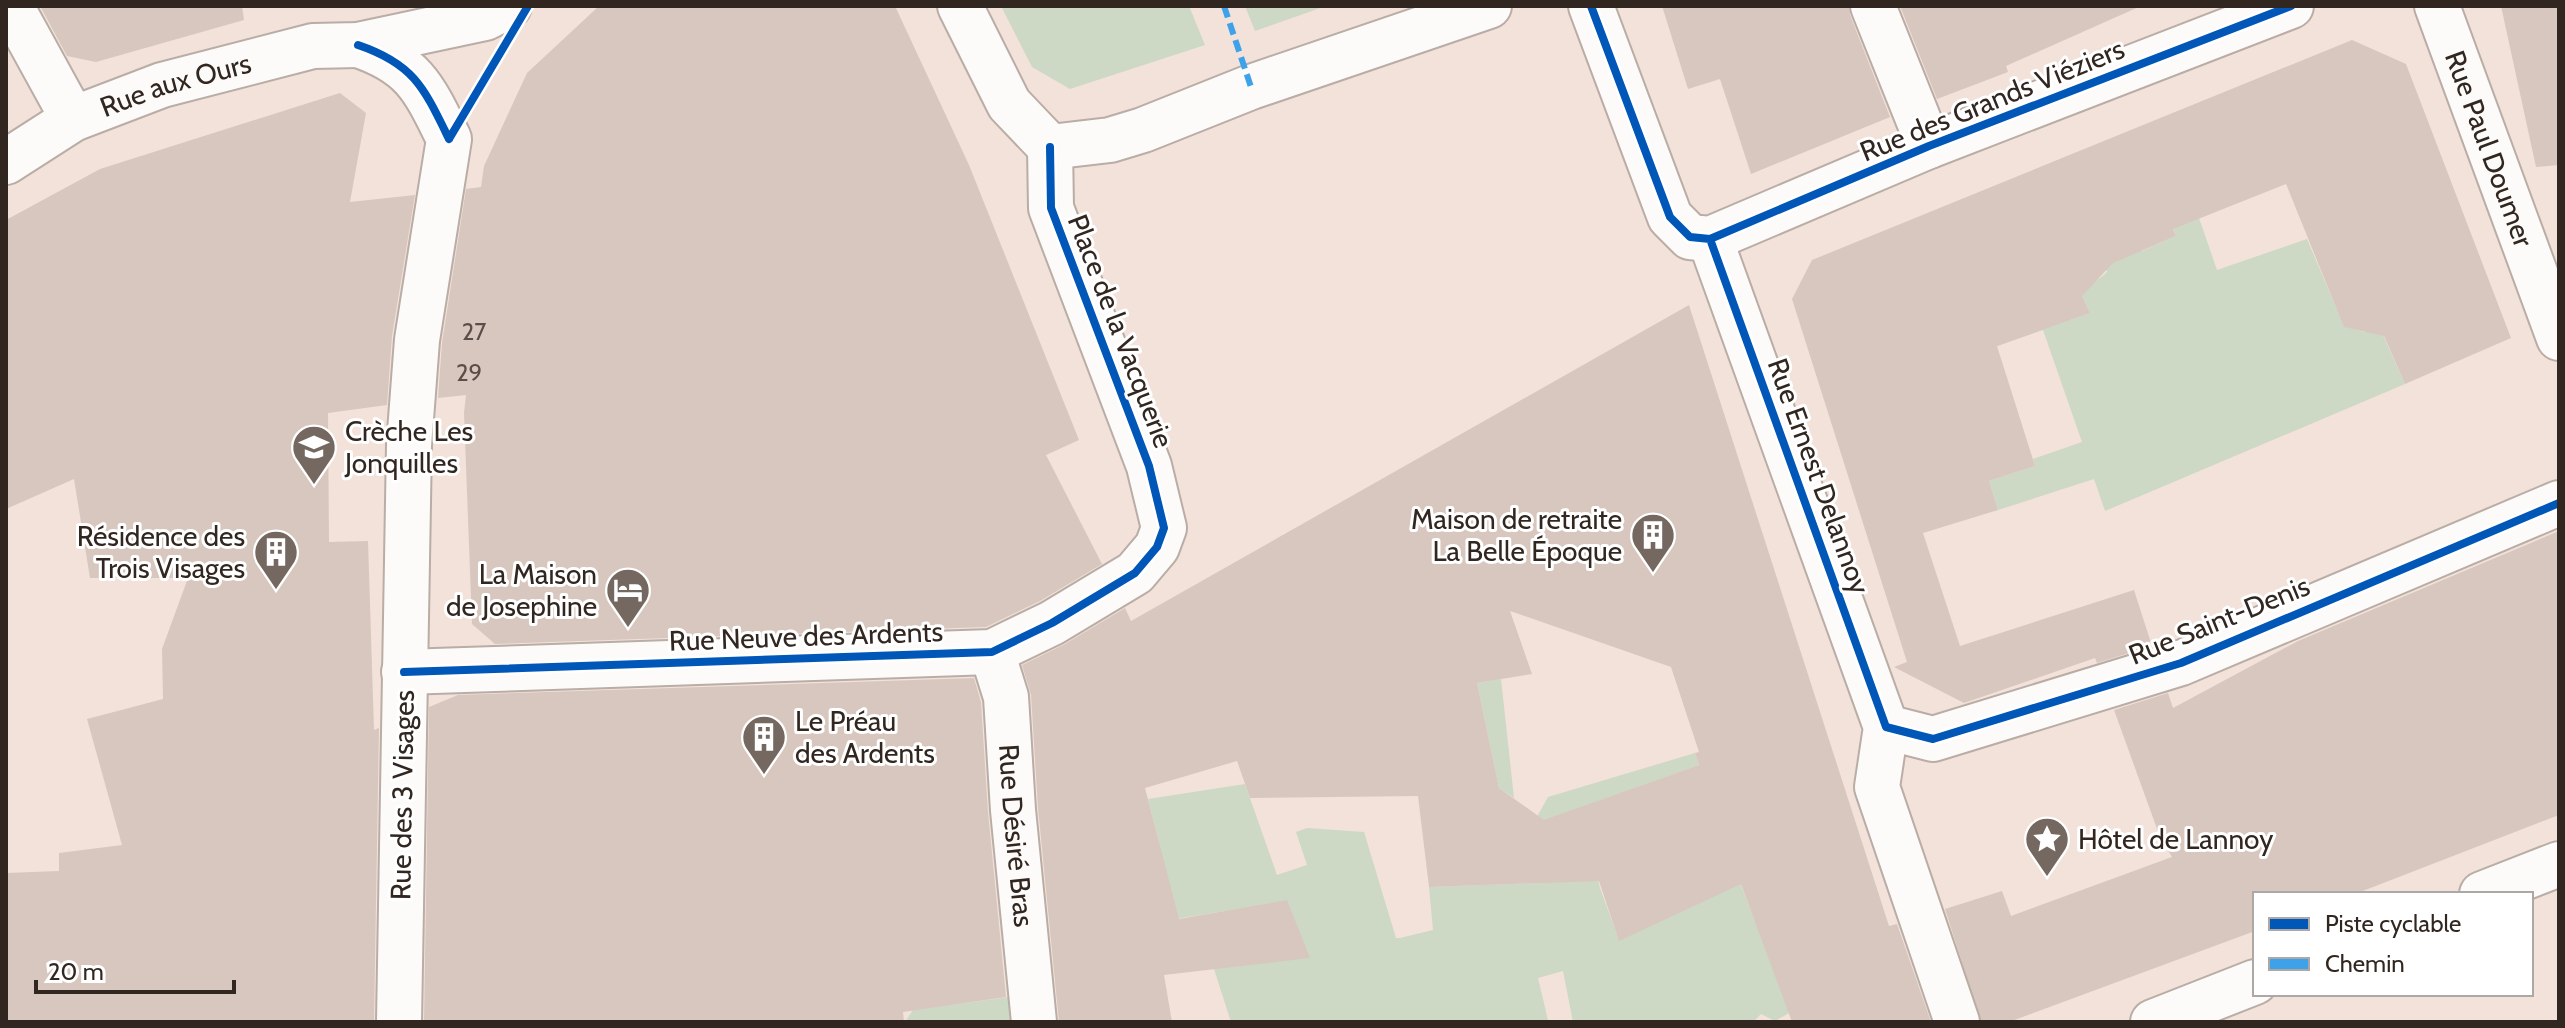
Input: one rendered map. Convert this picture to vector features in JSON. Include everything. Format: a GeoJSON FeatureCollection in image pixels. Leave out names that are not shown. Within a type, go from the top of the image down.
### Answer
{"type":"FeatureCollection","features":[{"type":"Feature","properties":{"kind":"street"},"geometry":{"type":"LineString","coordinates":[[11,6],[73,119]]}},
{"type":"Feature","properties":{"kind":"street"},"geometry":{"type":"LineString","coordinates":[[358,45],[485,18],[509,6]]}},
{"type":"Feature","properties":{"kind":"street"},"geometry":{"type":"LineString","coordinates":[[960,6],[1009,104],[1050,147],[1110,140],[1143,130],[1251,87],[1489,6]]}},
{"type":"Feature","properties":{"kind":"street"},"geometry":{"type":"LineString","coordinates":[[1591,6],[1670,217],[1690,237],[1710,239]]}},
{"type":"Feature","properties":{"kind":"street"},"geometry":{"type":"LineString","coordinates":[[1873,6],[1929,146]]}},
{"type":"Feature","properties":{"kind":"street","name":"Rue des Grands Viéziers"},"geometry":{"type":"LineString","coordinates":[[1710,239],[1929,146],[2291,6]]}},
{"type":"Feature","properties":{"kind":"street","name":"Rue Paul Doumer"},"geometry":{"type":"LineString","coordinates":[[2437,6],[2559,338]]}},
{"type":"Feature","properties":{"kind":"street","name":"Rue aux Ours"},"geometry":{"type":"LineString","coordinates":[[6,162],[73,119],[177,81],[313,46],[358,45]]}},
{"type":"Feature","properties":{"kind":"street","name":"Rue des 3 Visages"},"geometry":{"type":"LineString","coordinates":[[358,45],[387,55],[410,73],[434,108],[449,139],[417,340],[409,445],[399,1022]]}},
{"type":"Feature","properties":{"kind":"street","name":"Place de la Vacquerie"},"geometry":{"type":"LineString","coordinates":[[1050,147],[1051,208],[1149,466],[1164,528]]}},
{"type":"Feature","properties":{"kind":"street","name":"Rue Ernest Delannoy"},"geometry":{"type":"LineString","coordinates":[[1710,239],[1886,727],[1877,787],[1957,1022]]}},
{"type":"Feature","properties":{"kind":"street","name":"Rue Saint-Denis"},"geometry":{"type":"LineString","coordinates":[[1886,727],[1933,739],[2181,663],[2559,503]]}},
{"type":"Feature","properties":{"kind":"street","name":"Rue Neuve des Ardents"},"geometry":{"type":"LineString","coordinates":[[404,672],[992,652],[1052,623],[1135,573],[1157,547],[1164,528]]}},
{"type":"Feature","properties":{"kind":"street","name":"Rue Désiré Bras"},"geometry":{"type":"LineString","coordinates":[[992,652],[1006,697],[1013,810],[1034,1022]]}},
{"type":"Feature","properties":{"kind":"street"},"geometry":{"type":"LineString","coordinates":[[2487,892],[2559,864]]}},
{"type":"Feature","properties":{"kind":"street"},"geometry":{"type":"LineString","coordinates":[[2153,1022],[2253,983]]}},
{"type":"Feature","properties":{"kind":"green space"},"geometry":{"type":"Polygon","coordinates":[[[1001,6],[1189,6],[1205,45],[1070,89],[1032,67],[1001,6]]]}},
{"type":"Feature","properties":{"kind":"green space"},"geometry":{"type":"Polygon","coordinates":[[[1245,6],[1326,6],[1255,31],[1245,6]]]}},
{"type":"Feature","properties":{"kind":"green space"},"geometry":{"type":"Polygon","coordinates":[[[2199,218],[2217,270],[2307,239],[2344,326],[2364,332],[2378,324],[2405,384],[2105,511],[2094,479],[1998,510],[1989,481],[2035,466],[2033,459],[2082,442],[2043,330],[1983,351],[1957,267],[2070,320],[2090,313],[2075,281],[2092,281],[2103,276],[2107,272],[2102,257],[2127,246],[2142,251],[2176,236],[2170,220],[2199,218]]]}},
{"type":"Feature","properties":{"kind":"green space"},"geometry":{"type":"Polygon","coordinates":[[[1501,679],[1514,798],[1499,788],[1477,683],[1501,679]]]}},
{"type":"Feature","properties":{"kind":"green space"},"geometry":{"type":"Polygon","coordinates":[[[1695,753],[1699,765],[1596,802],[1598,821],[1586,826],[1600,888],[1619,940],[1749,838],[1741,885],[1754,919],[1771,913],[1805,1004],[1775,1021],[1761,1014],[1753,1022],[1573,1022],[1563,971],[1538,978],[1548,1020],[1545,1022],[1231,1022],[1214,969],[1287,901],[1163,921],[1159,842],[1148,799],[1245,784],[1277,875],[1307,865],[1296,832],[1307,828],[1364,832],[1396,938],[1400,938],[1433,930],[1429,887],[1543,883],[1538,815],[1548,797],[1695,753]]]}},
{"type":"Feature","properties":{"kind":"green space"},"geometry":{"type":"Polygon","coordinates":[[[1009,997],[1012,1022],[905,1022],[913,1010],[1009,997]]]}},
{"type":"Feature","properties":{"kind":"building"},"geometry":{"type":"Polygon","coordinates":[[[40,6],[242,6],[244,20],[96,62],[67,56],[40,6]]]}},
{"type":"Feature","properties":{"kind":"building"},"geometry":{"type":"Polygon","coordinates":[[[599,6],[895,6],[969,165],[1079,440],[1046,455],[1102,564],[1040,601],[986,627],[495,644],[472,624],[464,413],[466,395],[438,398],[442,343],[466,189],[481,187],[484,166],[527,73],[599,6]]]}},
{"type":"Feature","properties":{"kind":"building"},"geometry":{"type":"Polygon","coordinates":[[[1662,6],[1849,6],[1890,117],[1751,174],[1720,79],[1688,89],[1662,6]]]}},
{"type":"Feature","properties":{"kind":"building"},"geometry":{"type":"Polygon","coordinates":[[[1900,6],[2141,6],[2006,66],[2008,72],[1937,99],[1900,6]]]}},
{"type":"Feature","properties":{"kind":"building"},"geometry":{"type":"Polygon","coordinates":[[[2501,6],[2559,6],[2559,165],[2536,167],[2501,6]]]}},
{"type":"Feature","properties":{"kind":"building"},"geometry":{"type":"Polygon","coordinates":[[[2352,40],[2406,64],[2511,338],[2405,384],[2384,336],[2344,327],[2286,184],[2173,229],[2176,236],[2113,263],[2082,296],[2090,313],[1997,346],[2035,466],[1989,481],[1998,510],[1923,533],[1960,646],[2134,590],[2152,646],[2097,663],[2095,658],[1964,703],[1894,667],[1907,662],[1792,299],[1812,260],[2352,40]]]}},
{"type":"Feature","properties":{"kind":"building"},"geometry":{"type":"Polygon","coordinates":[[[340,93],[366,113],[350,202],[415,195],[392,336],[387,405],[328,413],[329,542],[368,541],[374,730],[379,728],[374,1022],[6,1022],[6,873],[59,871],[59,853],[122,845],[87,719],[163,699],[162,649],[188,578],[90,578],[74,479],[6,509],[6,220],[100,169],[340,93]]]}},
{"type":"Feature","properties":{"kind":"building"},"geometry":{"type":"Polygon","coordinates":[[[1689,305],[1889,926],[1897,924],[1931,1022],[1792,1022],[1741,884],[1619,941],[1599,881],[1429,887],[1418,796],[1250,798],[1237,761],[1145,788],[1179,919],[1287,900],[1310,958],[1164,975],[1172,1022],[1059,1022],[1038,808],[1031,695],[1022,665],[1065,644],[1125,608],[1131,621],[1689,305]],[[1510,611],[1532,674],[1477,683],[1499,788],[1544,820],[1699,765],[1695,753],[1699,752],[1671,667],[1510,611]]]}},
{"type":"Feature","properties":{"kind":"building"},"geometry":{"type":"Polygon","coordinates":[[[2559,531],[2559,815],[2360,892],[2253,892],[2253,932],[2009,1022],[1981,1022],[1945,909],[2002,891],[2011,916],[2172,857],[2160,837],[2114,710],[2168,693],[2173,708],[2298,641],[2559,531]]]}},
{"type":"Feature","properties":{"kind":"building"},"geometry":{"type":"Polygon","coordinates":[[[974,678],[981,702],[1006,997],[903,1012],[904,1022],[424,1022],[429,707],[458,695],[974,678]]]}},
{"type":"Feature","properties":{"kind":"marked path"},"geometry":{"type":"LineString","coordinates":[[1224,6],[1251,87]]}},
{"type":"Feature","properties":{"kind":"cycle path"},"geometry":{"type":"LineString","coordinates":[[449,139],[528,6]]}},
{"type":"Feature","properties":{"kind":"cycle path"},"geometry":{"type":"LineString","coordinates":[[1591,6],[1670,217],[1690,237],[1710,239],[1929,146],[2291,6]]}},
{"type":"Feature","properties":{"kind":"cycle path"},"geometry":{"type":"LineString","coordinates":[[358,45],[392,61],[415,80],[449,139]]}},
{"type":"Feature","properties":{"kind":"cycle path"},"geometry":{"type":"LineString","coordinates":[[404,672],[992,652],[1052,623],[1135,573],[1157,547],[1164,528],[1149,466],[1051,208],[1050,147]]}},
{"type":"Feature","properties":{"kind":"cycle path"},"geometry":{"type":"LineString","coordinates":[[1710,239],[1886,727],[1933,739],[2181,663],[2559,503]]}},
{"type":"Feature","properties":{"kind":"place","name":"Crèche Les Jonquilles"},"geometry":{"type":"Point","coordinates":[314,486]}},
{"type":"Feature","properties":{"kind":"place","name":"Maison de retraite La Belle Époque"},"geometry":{"type":"Point","coordinates":[1653,574]}},
{"type":"Feature","properties":{"kind":"place","name":"Résidence des Trois Visages"},"geometry":{"type":"Point","coordinates":[276,591]}},
{"type":"Feature","properties":{"kind":"place","name":"La Maison de Josephine"},"geometry":{"type":"Point","coordinates":[628,629]}},
{"type":"Feature","properties":{"kind":"place","name":"Le Préau des Ardents"},"geometry":{"type":"Point","coordinates":[764,776]}},
{"type":"Feature","properties":{"kind":"place","name":"Hôtel de Lannoy"},"geometry":{"type":"Point","coordinates":[2047,878]}}]}
